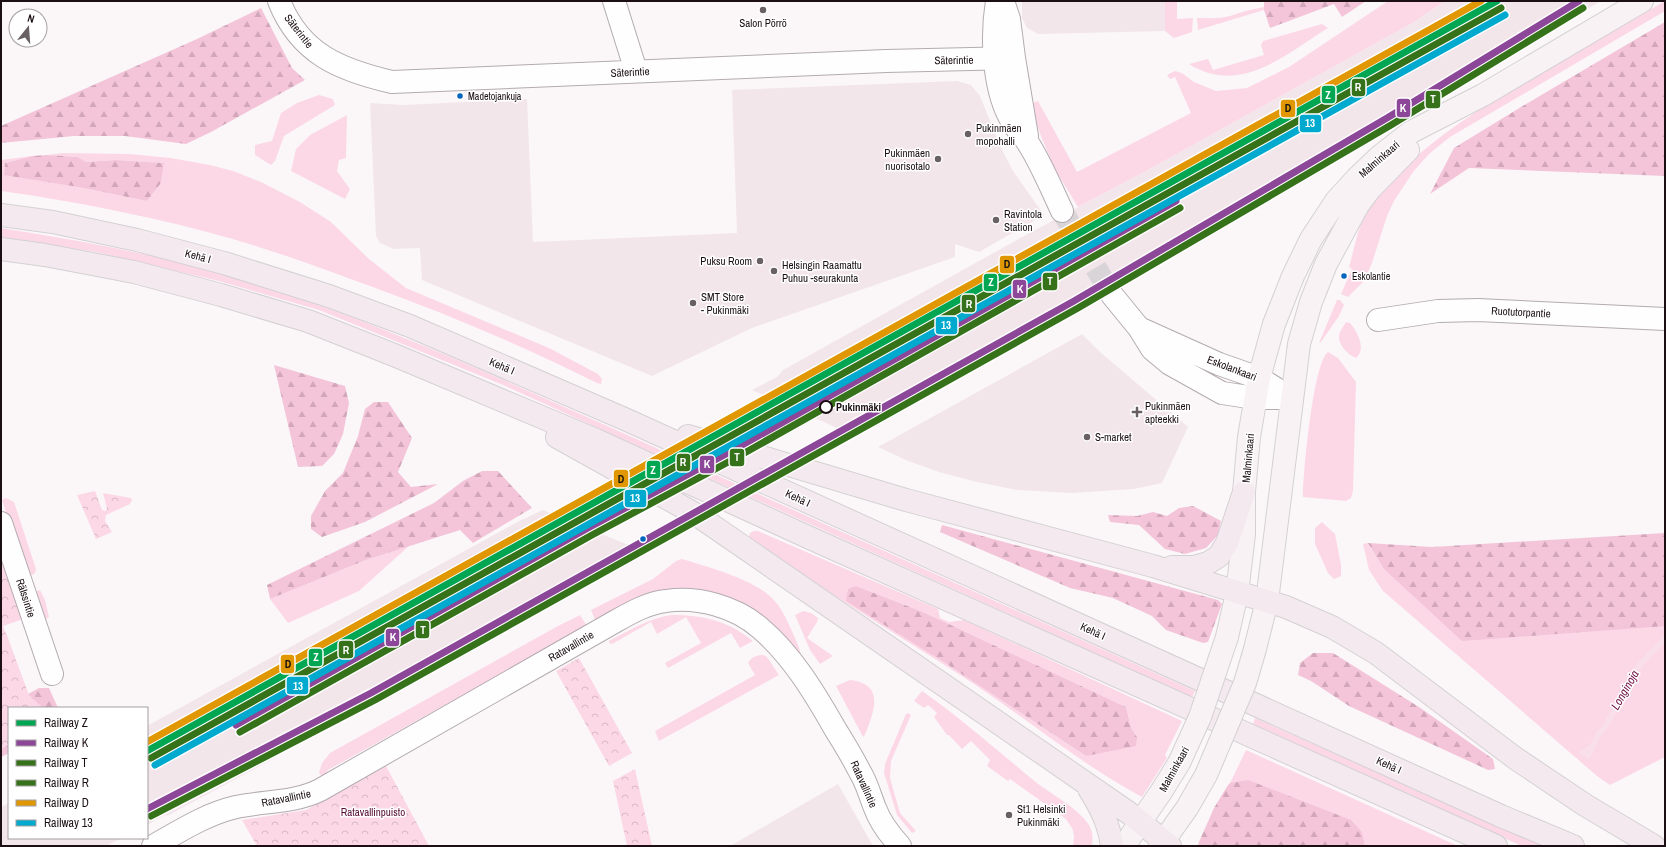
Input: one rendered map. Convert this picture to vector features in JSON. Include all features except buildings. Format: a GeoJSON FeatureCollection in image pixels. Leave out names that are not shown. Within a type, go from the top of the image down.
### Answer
{"type":"FeatureCollection","features":[{"type":"Feature","properties":{"kind":"highway","name":"Kehä I"},"geometry":{"type":"LineString","coordinates":[[1,214],[53,222],[137,240],[224,263],[330,296],[410,326],[627,420],[1494,813],[1573,846]]}},
{"type":"Feature","properties":{"kind":"highway"},"geometry":{"type":"LineString","coordinates":[[1,249],[45,255],[134,272],[221,295],[308,321],[451,378],[596,440],[810,538],[1496,846]]}},
{"type":"Feature","properties":{"kind":"highway"},"geometry":{"type":"LineString","coordinates":[[451,378],[697,515],[1140,822],[1165,845]]}},
{"type":"Feature","properties":{"kind":"highway"},"geometry":{"type":"LineString","coordinates":[[627,420],[752,454],[906,500],[1153,566],[1237,593],[1286,606],[1332,627],[1376,654],[1515,758],[1585,805],[1623,829],[1654,846]]}},
{"type":"Feature","properties":{"kind":"highway"},"geometry":{"type":"LineString","coordinates":[[1153,566],[1194,567],[1208,563],[1219,556],[1227,543],[1244,492]]}},
{"type":"Feature","properties":{"kind":"highway"},"geometry":{"type":"LineString","coordinates":[[1087,785],[1100,806],[1108,825],[1112,846]]}},
{"type":"Feature","properties":{"kind":"main road","name":"Malminkaari"},"geometry":{"type":"LineString","coordinates":[[1124,846],[1179,763],[1200,717],[1227,638],[1237,593],[1244,534],[1244,492],[1249,437],[1257,388],[1274,324],[1293,276],[1311,239],[1336,201],[1379,157],[1411,132],[1445,115],[1642,1]]}},
{"type":"Feature","properties":{"kind":"main road","name":"Malminkaari"},"geometry":{"type":"LineString","coordinates":[[1165,845],[1206,775],[1245,683],[1255,649],[1267,601],[1291,398],[1299,344],[1311,302],[1326,264],[1344,228],[1370,189],[1392,165],[1445,115]]}},
{"type":"Feature","properties":{"kind":"street","name":"Säterintie"},"geometry":{"type":"LineString","coordinates":[[279,1],[285,16],[299,35],[315,52],[335,64],[364,76],[392,82],[636,71],[1005,58]]}},
{"type":"Feature","properties":{"kind":"street"},"geometry":{"type":"LineString","coordinates":[[614,1],[636,71]]}},
{"type":"Feature","properties":{"kind":"street"},"geometry":{"type":"LineString","coordinates":[[997,1],[994,20],[1005,58]]}},
{"type":"Feature","properties":{"kind":"street"},"geometry":{"type":"LineString","coordinates":[[1003,1],[1009,19],[1001,96],[1013,123],[1028,143],[1062,211]]}},
{"type":"Feature","properties":{"kind":"street","name":"Eskolankaari"},"geometry":{"type":"LineString","coordinates":[[1112,295],[1139,328],[1152,349],[1170,364],[1222,393],[1257,388],[1291,398]]}},
{"type":"Feature","properties":{"kind":"street","name":"Ruotutorpantie"},"geometry":{"type":"LineString","coordinates":[[1378,320],[1438,311],[1478,310],[1665,318]]}},
{"type":"Feature","properties":{"kind":"street","name":"Rälssintie"},"geometry":{"type":"LineString","coordinates":[[1,523],[52,674]]}},
{"type":"Feature","properties":{"kind":"street","name":"Ratavallintie"},"geometry":{"type":"LineString","coordinates":[[153,846],[211,814],[236,807],[300,797],[320,790],[609,624],[634,611],[668,600],[703,602],[721,606],[740,614],[759,626],[772,638],[798,670],[818,700],[861,773],[875,810],[883,825],[900,846]]}},
{"type":"Feature","properties":{"kind":"shaded area"},"geometry":{"type":"Polygon","coordinates":[[[1022,1],[1165,1],[1165,31],[1038,34],[1027,28],[1022,18],[1022,1]]]}},
{"type":"Feature","properties":{"kind":"shaded area"},"geometry":{"type":"Polygon","coordinates":[[[1445,1],[1601,1],[1122,285],[853,435],[752,390],[777,377],[783,370],[1024,236],[1148,170],[1414,22],[1445,1]]]}},
{"type":"Feature","properties":{"kind":"shaded area"},"geometry":{"type":"Polygon","coordinates":[[[957,81],[971,85],[980,96],[1000,146],[1013,171],[1044,215],[979,252],[955,244],[955,257],[752,328],[652,376],[422,280],[420,248],[394,249],[380,243],[376,236],[370,103],[404,105],[527,99],[533,242],[737,233],[732,90],[957,81]]]}},
{"type":"Feature","properties":{"kind":"shaded area"},"geometry":{"type":"Polygon","coordinates":[[[1082,334],[1100,352],[1188,427],[1162,483],[1134,489],[1072,493],[1017,490],[939,472],[908,461],[878,447],[1082,334]]]}},
{"type":"Feature","properties":{"kind":"shaded area"},"geometry":{"type":"Polygon","coordinates":[[[543,510],[648,553],[317,734],[316,732],[274,755],[275,758],[167,816],[166,815],[148,824],[148,725],[521,520],[543,510]]]}},
{"type":"Feature","properties":{"kind":"shaded area"},"geometry":{"type":"Polygon","coordinates":[[[838,784],[873,846],[730,846],[838,784]]]}},
{"type":"Feature","properties":{"kind":"shaded area"},"geometry":{"type":"Polygon","coordinates":[[[8,804],[8,839],[120,839],[106,846],[1,846],[1,807],[8,804]]]}},
{"type":"Feature","properties":{"kind":"green space"},"geometry":{"type":"Polygon","coordinates":[[[1165,1],[1177,1],[1177,19],[1193,18],[1192,32],[1174,38],[1165,31],[1165,1]]]}},
{"type":"Feature","properties":{"kind":"green space"},"geometry":{"type":"Polygon","coordinates":[[[1264,1],[1366,1],[1342,17],[1334,4],[1270,28],[1264,10],[1264,1]]]}},
{"type":"Feature","properties":{"kind":"green space"},"geometry":{"type":"Polygon","coordinates":[[[1388,1],[1445,1],[1414,22],[1148,170],[1078,207],[1054,168],[1030,104],[1038,101],[1077,172],[1191,113],[1175,77],[1170,79],[1167,75],[1175,71],[1182,73],[1194,82],[1216,91],[1247,88],[1289,67],[1388,1]]]}},
{"type":"Feature","properties":{"kind":"green space"},"geometry":{"type":"Polygon","coordinates":[[[1665,1],[1665,11],[1450,137],[1429,154],[1413,172],[1394,201],[1387,216],[1372,263],[1364,281],[1348,297],[1341,294],[1352,269],[1349,267],[1363,220],[1385,188],[1428,146],[1476,112],[1665,1]]]}},
{"type":"Feature","properties":{"kind":"green space"},"geometry":{"type":"Polygon","coordinates":[[[1264,7],[1264,10],[1198,30],[1197,18],[1226,17],[1264,7]]]}},
{"type":"Feature","properties":{"kind":"green space"},"geometry":{"type":"Polygon","coordinates":[[[261,8],[292,68],[305,80],[211,132],[186,144],[125,136],[74,136],[1,143],[1,126],[197,39],[261,8]]]}},
{"type":"Feature","properties":{"kind":"green space"},"geometry":{"type":"Polygon","coordinates":[[[1665,22],[1665,176],[1469,168],[1430,194],[1454,148],[1665,22]]]}},
{"type":"Feature","properties":{"kind":"green space"},"geometry":{"type":"Polygon","coordinates":[[[1322,24],[1328,28],[1295,50],[1262,68],[1244,74],[1226,76],[1208,73],[1189,64],[1208,59],[1213,70],[1264,55],[1261,45],[1263,41],[1322,24]]]}},
{"type":"Feature","properties":{"kind":"green space"},"geometry":{"type":"Polygon","coordinates":[[[319,95],[333,99],[335,105],[284,136],[275,161],[271,165],[255,155],[255,145],[272,141],[281,113],[297,103],[319,95]]]}},
{"type":"Feature","properties":{"kind":"green space"},"geometry":{"type":"Polygon","coordinates":[[[347,115],[346,158],[339,160],[337,171],[350,189],[345,199],[291,171],[296,149],[310,135],[347,115]]]}},
{"type":"Feature","properties":{"kind":"green space"},"geometry":{"type":"Polygon","coordinates":[[[63,153],[130,154],[171,158],[233,171],[261,182],[300,202],[331,222],[369,259],[406,288],[549,348],[598,374],[602,379],[601,384],[513,343],[456,319],[270,250],[207,232],[149,218],[60,200],[1,191],[1,160],[32,156],[5,163],[4,174],[147,201],[161,183],[164,163],[116,160],[86,162],[78,157],[47,155],[63,153]]]}},
{"type":"Feature","properties":{"kind":"green space"},"geometry":{"type":"Polygon","coordinates":[[[47,155],[78,157],[86,162],[116,160],[164,163],[161,183],[147,201],[78,187],[4,175],[5,163],[32,156],[47,155]]]}},
{"type":"Feature","properties":{"kind":"green space"},"geometry":{"type":"Polygon","coordinates":[[[1,228],[57,237],[196,266],[272,289],[368,324],[463,362],[603,424],[1195,691],[1192,697],[503,385],[319,310],[219,281],[96,252],[1,237],[1,228]]]}},
{"type":"Feature","properties":{"kind":"green space"},"geometry":{"type":"Polygon","coordinates":[[[1337,300],[1340,300],[1344,305],[1339,316],[1319,343],[1337,300]]]}},
{"type":"Feature","properties":{"kind":"green space"},"geometry":{"type":"Polygon","coordinates":[[[1346,322],[1353,326],[1360,340],[1361,350],[1356,358],[1350,355],[1340,343],[1339,336],[1346,322]]]}},
{"type":"Feature","properties":{"kind":"green space"},"geometry":{"type":"Polygon","coordinates":[[[1328,352],[1338,358],[1356,382],[1353,491],[1351,498],[1346,501],[1303,497],[1307,444],[1313,397],[1323,360],[1328,352]]]}},
{"type":"Feature","properties":{"kind":"green space"},"geometry":{"type":"Polygon","coordinates":[[[274,365],[345,386],[349,403],[343,434],[334,454],[322,466],[298,467],[274,365]]]}},
{"type":"Feature","properties":{"kind":"green space"},"geometry":{"type":"Polygon","coordinates":[[[374,402],[388,402],[412,438],[398,472],[411,487],[438,484],[365,522],[322,537],[311,529],[311,516],[325,491],[343,473],[358,436],[365,409],[374,402]]]}},
{"type":"Feature","properties":{"kind":"green space"},"geometry":{"type":"Polygon","coordinates":[[[482,471],[498,471],[532,508],[473,543],[460,530],[366,560],[270,599],[267,585],[434,503],[463,481],[482,471]]]}},
{"type":"Feature","properties":{"kind":"green space"},"geometry":{"type":"Polygon","coordinates":[[[95,491],[102,510],[105,511],[107,509],[103,493],[131,498],[132,500],[130,504],[106,515],[105,521],[112,532],[96,539],[77,495],[95,491]]]}},
{"type":"Feature","properties":{"kind":"green space"},"geometry":{"type":"Polygon","coordinates":[[[6,498],[14,502],[36,569],[35,573],[32,575],[25,573],[2,500],[6,498]]]}},
{"type":"Feature","properties":{"kind":"green space"},"geometry":{"type":"Polygon","coordinates":[[[1193,506],[1221,521],[1218,535],[1206,548],[1185,554],[1165,549],[1139,525],[1110,522],[1108,515],[1137,516],[1153,512],[1167,516],[1179,508],[1193,506]]]}},
{"type":"Feature","properties":{"kind":"green space"},"geometry":{"type":"Polygon","coordinates":[[[1322,522],[1335,534],[1341,565],[1341,576],[1334,579],[1328,573],[1315,544],[1315,528],[1322,522]]]}},
{"type":"Feature","properties":{"kind":"green space"},"geometry":{"type":"Polygon","coordinates":[[[942,525],[1218,600],[1222,604],[1208,642],[1203,643],[1166,630],[1152,616],[1113,598],[1070,588],[940,532],[942,525]]]}},
{"type":"Feature","properties":{"kind":"green space"},"geometry":{"type":"Polygon","coordinates":[[[758,531],[938,609],[940,618],[949,622],[964,620],[1182,721],[1165,755],[1167,758],[1142,797],[1099,772],[977,686],[777,558],[749,538],[750,533],[758,531]],[[856,586],[939,659],[1086,756],[1137,737],[1131,728],[1126,707],[923,612],[856,586]]]}},
{"type":"Feature","properties":{"kind":"green space"},"geometry":{"type":"Polygon","coordinates":[[[1665,533],[1665,626],[1462,641],[1384,569],[1368,543],[1432,547],[1665,533]]]}},
{"type":"Feature","properties":{"kind":"green space"},"geometry":{"type":"Polygon","coordinates":[[[1368,543],[1384,569],[1651,626],[1665,626],[1665,757],[1610,785],[1597,776],[1383,591],[1369,570],[1363,544],[1368,543]]]}},
{"type":"Feature","properties":{"kind":"green space"},"geometry":{"type":"Polygon","coordinates":[[[409,546],[359,591],[288,623],[270,599],[366,560],[409,546]]]}},
{"type":"Feature","properties":{"kind":"green space"},"geometry":{"type":"Polygon","coordinates":[[[1,550],[23,619],[3,626],[29,695],[42,707],[8,707],[8,746],[1,749],[1,550]]]}},
{"type":"Feature","properties":{"kind":"green space"},"geometry":{"type":"Polygon","coordinates":[[[682,559],[730,574],[764,591],[775,601],[783,613],[801,655],[763,616],[734,600],[719,594],[703,591],[687,589],[654,592],[632,599],[596,622],[591,610],[653,579],[676,561],[682,559]]]}},
{"type":"Feature","properties":{"kind":"green space"},"geometry":{"type":"Polygon","coordinates":[[[856,586],[923,612],[1126,707],[1131,728],[1137,737],[1136,746],[1086,756],[939,659],[846,601],[848,589],[856,586]]]}},
{"type":"Feature","properties":{"kind":"green space"},"geometry":{"type":"Polygon","coordinates":[[[40,590],[45,600],[49,617],[45,620],[32,593],[40,590]]]}},
{"type":"Feature","properties":{"kind":"green space"},"geometry":{"type":"Polygon","coordinates":[[[803,611],[811,613],[818,618],[807,638],[833,656],[820,664],[810,650],[795,615],[803,611]]]}},
{"type":"Feature","properties":{"kind":"green space"},"geometry":{"type":"Polygon","coordinates":[[[580,615],[587,626],[328,770],[323,778],[319,773],[322,763],[330,753],[580,615]]]}},
{"type":"Feature","properties":{"kind":"green space"},"geometry":{"type":"Polygon","coordinates":[[[672,615],[694,616],[715,620],[734,628],[753,641],[740,648],[731,633],[668,668],[665,663],[701,643],[686,617],[657,634],[651,622],[612,644],[609,643],[609,641],[640,625],[655,619],[672,615]]]}},
{"type":"Feature","properties":{"kind":"green space"},"geometry":{"type":"Polygon","coordinates":[[[6,633],[28,694],[39,688],[49,688],[58,707],[8,707],[8,754],[1,757],[1,635],[6,633]]]}},
{"type":"Feature","properties":{"kind":"green space"},"geometry":{"type":"Polygon","coordinates":[[[1313,653],[1333,653],[1419,707],[1493,759],[1495,769],[1488,770],[1349,706],[1311,681],[1298,675],[1300,663],[1313,653]]]}},
{"type":"Feature","properties":{"kind":"green space"},"geometry":{"type":"Polygon","coordinates":[[[763,655],[767,657],[779,675],[659,741],[655,731],[755,675],[748,663],[754,657],[763,655]]]}},
{"type":"Feature","properties":{"kind":"green space"},"geometry":{"type":"Polygon","coordinates":[[[579,658],[632,753],[609,766],[556,671],[579,658]]]}},
{"type":"Feature","properties":{"kind":"green space"},"geometry":{"type":"Polygon","coordinates":[[[850,680],[862,683],[869,687],[873,694],[873,710],[864,737],[836,686],[850,680]]]}},
{"type":"Feature","properties":{"kind":"green space"},"geometry":{"type":"Polygon","coordinates":[[[922,691],[966,724],[1037,783],[1065,802],[1078,813],[1089,825],[1093,841],[1092,846],[1073,846],[1073,830],[1066,819],[1010,779],[1008,781],[987,766],[990,760],[971,741],[962,749],[949,735],[947,735],[934,717],[937,713],[928,705],[924,708],[914,701],[922,691]]]}},
{"type":"Feature","properties":{"kind":"green space"},"geometry":{"type":"Polygon","coordinates":[[[908,713],[911,715],[891,761],[890,778],[900,813],[916,831],[912,833],[897,815],[884,773],[885,764],[906,714],[908,713]]]}},
{"type":"Feature","properties":{"kind":"green space"},"geometry":{"type":"Polygon","coordinates":[[[1255,718],[1545,846],[1522,846],[1506,839],[1253,724],[1255,718]]]}},
{"type":"Feature","properties":{"kind":"green space"},"geometry":{"type":"Polygon","coordinates":[[[1246,750],[1458,846],[1365,846],[1362,832],[1230,783],[1246,750]]]}},
{"type":"Feature","properties":{"kind":"green space","name":"Ratavallinpuisto"},"geometry":{"type":"Polygon","coordinates":[[[386,766],[429,846],[257,846],[242,820],[306,810],[386,766]]]}},
{"type":"Feature","properties":{"kind":"green space"},"geometry":{"type":"Polygon","coordinates":[[[635,769],[652,846],[627,846],[613,781],[635,769]]]}},
{"type":"Feature","properties":{"kind":"green space"},"geometry":{"type":"Polygon","coordinates":[[[1248,780],[1351,820],[1362,832],[1365,846],[1198,846],[1214,808],[1228,785],[1230,783],[1248,780]]]}},
{"type":"Feature","properties":{"kind":"waterway","name":"Longinoja"},"geometry":{"type":"LineString","coordinates":[[1588,756],[1598,735],[1605,727],[1638,667],[1665,639]]}},
{"type":"Feature","properties":{"kind":"waterway","name":"Longinoja"},"geometry":{"type":"LineString","coordinates":[[1583,753],[1591,747]]}},
{"type":"Feature","properties":{"kind":"tunnel"},"geometry":{"type":"LineString","coordinates":[[1062,211],[1112,295]]}},
{"type":"Feature","properties":{"kind":"rail line","name":"D"},"geometry":{"type":"LineString","coordinates":[[148,741],[1481,1]]}},
{"type":"Feature","properties":{"kind":"rail line","name":"Z"},"geometry":{"type":"LineString","coordinates":[[148,750],[1497,1]]}},
{"type":"Feature","properties":{"kind":"rail line","name":"K"},"geometry":{"type":"LineString","coordinates":[[148,808],[371,693],[1074,301],[1387,118],[1579,1]]}},
{"type":"Feature","properties":{"kind":"rail line","name":"R"},"geometry":{"type":"LineString","coordinates":[[151,758],[1501,8]]}},
{"type":"Feature","properties":{"kind":"rail line","name":"T"},"geometry":{"type":"LineString","coordinates":[[151,816],[375,700],[1078,308],[1391,125],[1583,8]]}},
{"type":"Feature","properties":{"kind":"rail line","name":"13"},"geometry":{"type":"LineString","coordinates":[[155,765],[1505,15]]}},
{"type":"Feature","properties":{"kind":"rail line","name":"K"},"geometry":{"type":"LineString","coordinates":[[236,725],[588,528],[728,453],[1176,201]]}},
{"type":"Feature","properties":{"kind":"rail line","name":"T"},"geometry":{"type":"LineString","coordinates":[[240,732],[592,535],[732,460],[1180,208]]}},
{"type":"Feature","properties":{"kind":"place","name":"Salon Pörrö"},"geometry":{"type":"Point","coordinates":[763,10]}},
{"type":"Feature","properties":{"kind":"place","name":"Madetojankuja"},"geometry":{"type":"Point","coordinates":[460,96]}},
{"type":"Feature","properties":{"kind":"place","name":"Pukinmäen mopohalli"},"geometry":{"type":"Point","coordinates":[968,134]}},
{"type":"Feature","properties":{"kind":"place","name":"Pukinmäen nuorisotalo"},"geometry":{"type":"Point","coordinates":[938,159]}},
{"type":"Feature","properties":{"kind":"place","name":"Ravintola Station"},"geometry":{"type":"Point","coordinates":[996,220]}},
{"type":"Feature","properties":{"kind":"place","name":"Puksu Room"},"geometry":{"type":"Point","coordinates":[760,261]}},
{"type":"Feature","properties":{"kind":"place","name":"Helsingin Raamattu Puhuu -seurakunta"},"geometry":{"type":"Point","coordinates":[774,271]}},
{"type":"Feature","properties":{"kind":"place","name":"Eskolantie"},"geometry":{"type":"Point","coordinates":[1344,276]}},
{"type":"Feature","properties":{"kind":"place","name":"SMT Store - Pukinmäki"},"geometry":{"type":"Point","coordinates":[693,303]}},
{"type":"Feature","properties":{"kind":"place","name":"Pukinmäki"},"geometry":{"type":"Point","coordinates":[826,407]}},
{"type":"Feature","properties":{"kind":"place","name":"Pukinmäen apteekki"},"geometry":{"type":"Point","coordinates":[1137,412]}},
{"type":"Feature","properties":{"kind":"place","name":"S-market"},"geometry":{"type":"Point","coordinates":[1087,437]}},
{"type":"Feature","properties":{"kind":"place","name":"St1 Helsinki Pukinmäki"},"geometry":{"type":"Point","coordinates":[1009,815]}}]}
